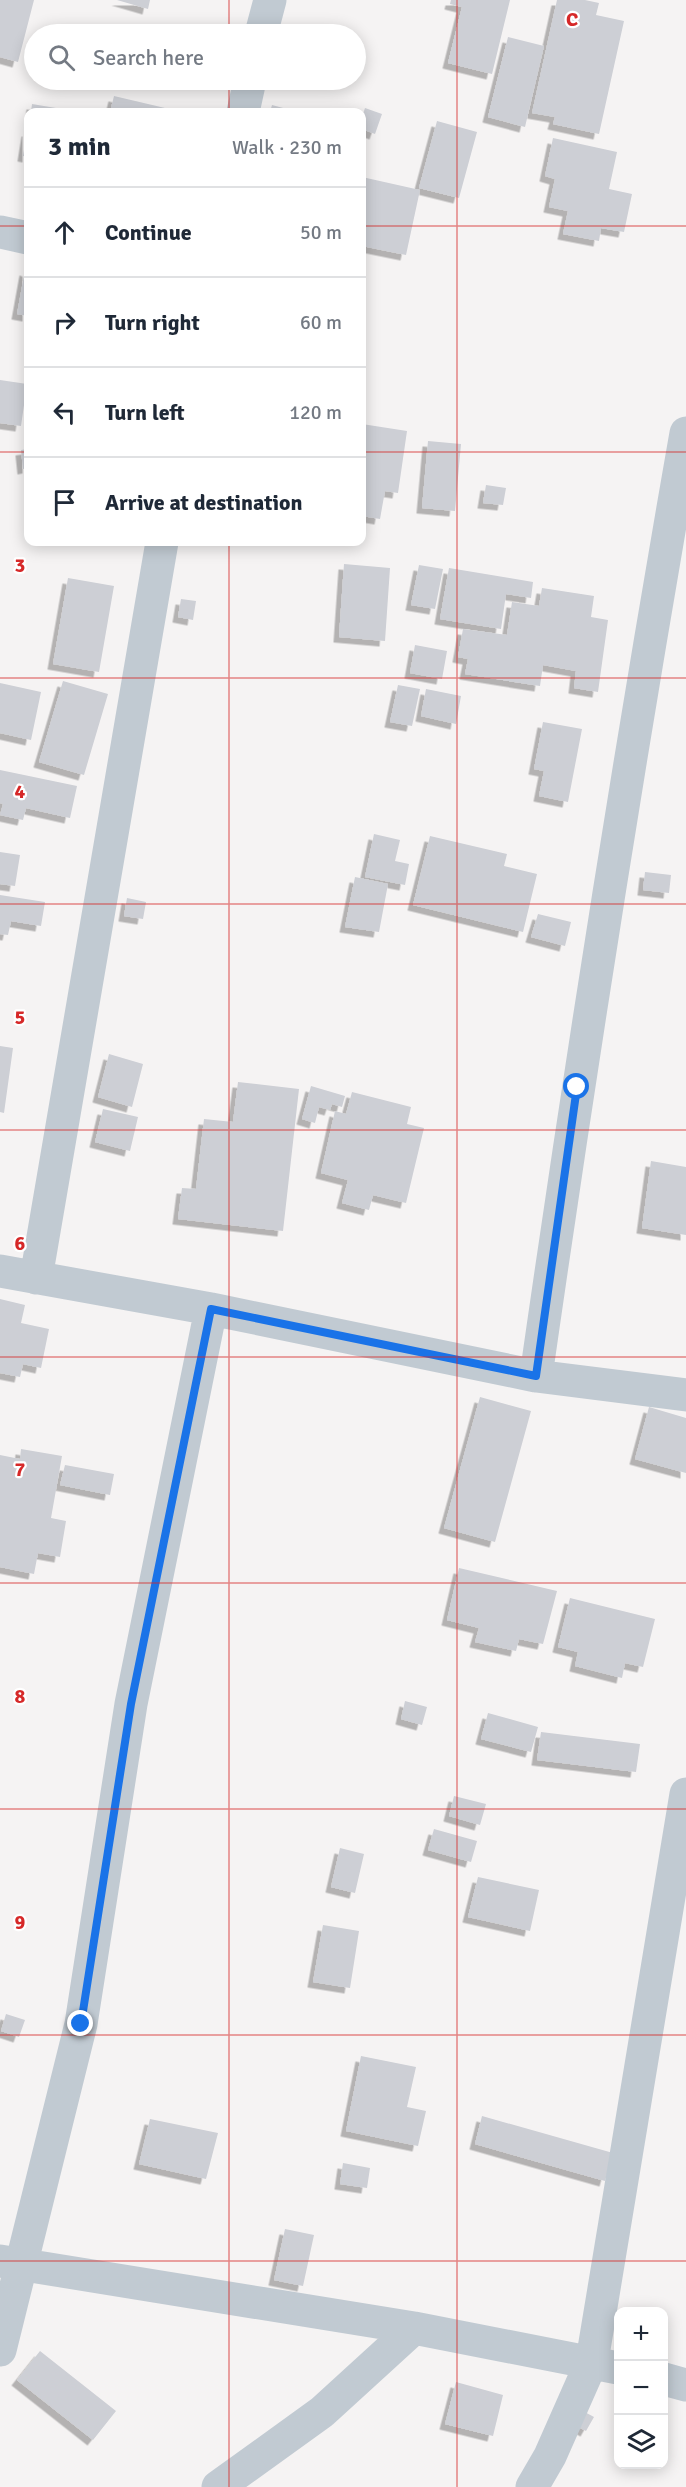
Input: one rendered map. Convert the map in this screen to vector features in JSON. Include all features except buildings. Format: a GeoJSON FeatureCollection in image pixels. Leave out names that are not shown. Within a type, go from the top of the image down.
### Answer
{"type":"FeatureCollection","features":[{"type":"Feature","properties":{"kind":"street"},"geometry":{"type":"LineString","coordinates":[[264,24],[270,0]]}},
{"type":"Feature","properties":{"kind":"street"},"geometry":{"type":"LineString","coordinates":[[244,108],[248,90]]}},
{"type":"Feature","properties":{"kind":"street"},"geometry":{"type":"LineString","coordinates":[[0,232],[24,237]]}},
{"type":"Feature","properties":{"kind":"street"},"geometry":{"type":"LineString","coordinates":[[536,1376],[577,1087],[646,658],[686,433]]}},
{"type":"Feature","properties":{"kind":"street"},"geometry":{"type":"LineString","coordinates":[[36,1278],[161,546]]}},
{"type":"Feature","properties":{"kind":"street"},"geometry":{"type":"LineString","coordinates":[[0,1271],[211,1309],[536,1376],[686,1395]]}},
{"type":"Feature","properties":{"kind":"street"},"geometry":{"type":"LineString","coordinates":[[0,2350],[10,2263],[81,2024],[131,1704],[211,1309]]}},
{"type":"Feature","properties":{"kind":"street"},"geometry":{"type":"LineString","coordinates":[[532,2487],[605,2364],[686,1794]]}},
{"type":"Feature","properties":{"kind":"street"},"geometry":{"type":"LineString","coordinates":[[10,2263],[414,2328],[605,2364]]}},
{"type":"Feature","properties":{"kind":"street"},"geometry":{"type":"LineString","coordinates":[[218,2487],[322,2412],[414,2328]]}},
{"type":"Feature","properties":{"kind":"street"},"geometry":{"type":"LineString","coordinates":[[668,2380],[686,2385]]}},
{"type":"Feature","properties":{"kind":"route"},"geometry":{"type":"LineString","coordinates":[[81,2024],[131,1704],[211,1309],[536,1376],[577,1087]]}}]}
